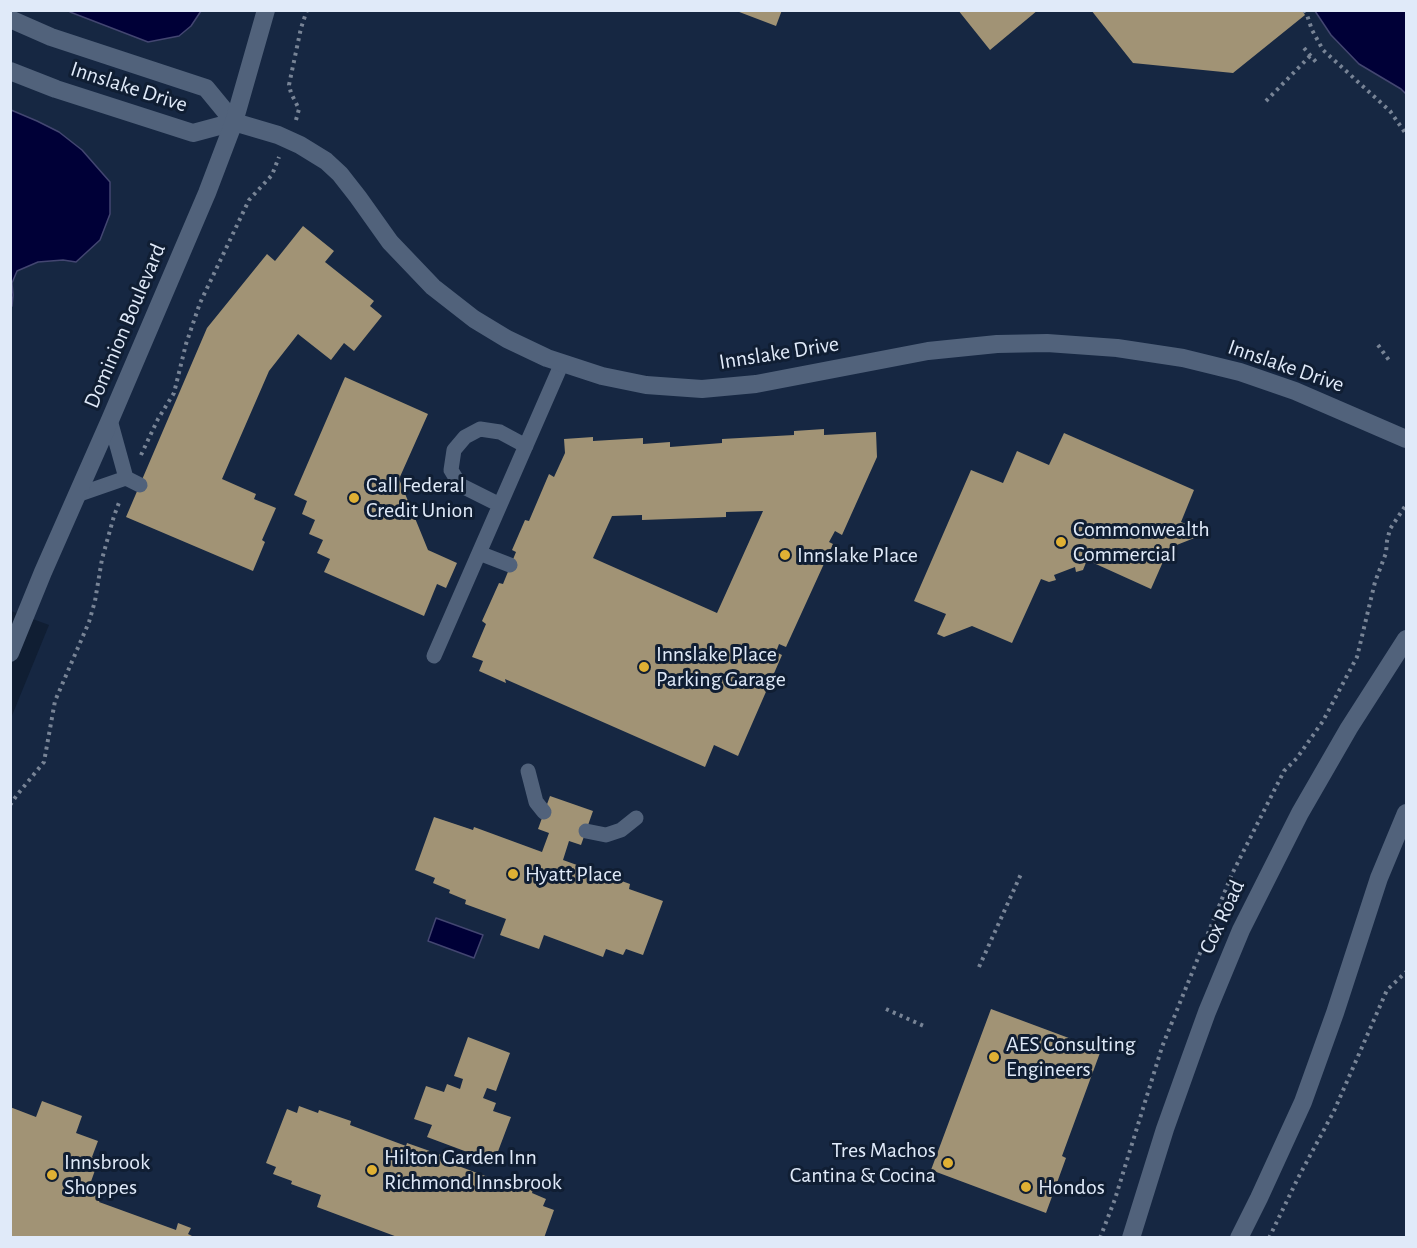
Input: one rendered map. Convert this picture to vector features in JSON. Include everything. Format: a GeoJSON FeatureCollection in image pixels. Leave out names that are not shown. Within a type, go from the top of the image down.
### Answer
{"type":"FeatureCollection","features":[{"type":"Feature","properties":{"kind":"street","name":"Dominion Boulevard"},"geometry":{"type":"LineString","coordinates":[[12,647],[187,242],[234,122],[266,10]]}},
{"type":"Feature","properties":{"kind":"street","name":"Innslake Drive"},"geometry":{"type":"LineString","coordinates":[[10,19],[51,37],[206,88],[234,122],[286,139],[326,161],[340,174],[390,242],[433,287],[474,319],[507,339],[547,358],[603,376],[646,385],[702,389],[756,384],[928,351],[997,344],[1047,343],[1117,348],[1183,358],[1240,372],[1295,391],[1407,439]]}},
{"type":"Feature","properties":{"kind":"street","name":"Innslake Drive"},"geometry":{"type":"LineString","coordinates":[[10,71],[56,89],[193,133],[234,122]]}},
{"type":"Feature","properties":{"kind":"street","name":"Cox Road"},"geometry":{"type":"LineString","coordinates":[[1131,1238],[1165,1129],[1190,1059],[1241,930],[1300,813],[1349,728],[1407,639]]}},
{"type":"Feature","properties":{"kind":"street"},"geometry":{"type":"LineString","coordinates":[[1239,1238],[1303,1102],[1379,878],[1407,813]]}},
{"type":"Feature","properties":{"kind":"lane"},"geometry":{"type":"LineString","coordinates":[[435,656],[562,363]]}},
{"type":"Feature","properties":{"kind":"lane"},"geometry":{"type":"LineString","coordinates":[[77,495],[132,481],[110,420]]}},
{"type":"Feature","properties":{"kind":"lane"},"geometry":{"type":"LineString","coordinates":[[500,505],[460,486],[451,470],[454,450],[465,437],[480,429],[500,432],[526,446]]}},
{"type":"Feature","properties":{"kind":"lane"},"geometry":{"type":"LineString","coordinates":[[479,553],[510,566]]}},
{"type":"Feature","properties":{"kind":"lane"},"geometry":{"type":"LineString","coordinates":[[528,771],[536,802],[544,812]]}},
{"type":"Feature","properties":{"kind":"lane"},"geometry":{"type":"LineString","coordinates":[[586,831],[606,835],[621,830],[636,818]]}},
{"type":"Feature","properties":{"kind":"path"},"geometry":{"type":"LineString","coordinates":[[10,805],[44,762],[55,701],[89,622],[102,559],[114,516],[158,420],[174,393],[186,344],[200,303],[249,200],[272,175],[297,117],[299,109],[291,93],[290,85],[301,28],[307,10]]}},
{"type":"Feature","properties":{"kind":"path"},"geometry":{"type":"LineString","coordinates":[[1304,10],[1323,50],[1390,111],[1407,134]]}},
{"type":"Feature","properties":{"kind":"path"},"geometry":{"type":"LineString","coordinates":[[1304,48],[1316,62]]}},
{"type":"Feature","properties":{"kind":"path"},"geometry":{"type":"LineString","coordinates":[[1266,101],[1311,55]]}},
{"type":"Feature","properties":{"kind":"path"},"geometry":{"type":"LineString","coordinates":[[1378,345],[1391,363]]}},
{"type":"Feature","properties":{"kind":"path"},"geometry":{"type":"LineString","coordinates":[[979,967],[1021,874]]}},
{"type":"Feature","properties":{"kind":"path"},"geometry":{"type":"LineString","coordinates":[[1269,1238],[1334,1111],[1387,990],[1407,972]]}},
{"type":"Feature","properties":{"kind":"path"},"geometry":{"type":"LineString","coordinates":[[886,1009],[926,1027]]}},
{"type":"Feature","properties":{"kind":"shaded area"},"geometry":{"type":"Polygon","coordinates":[[[72,10],[201,11],[191,26],[179,36],[148,42],[70,12],[72,10]]]}},
{"type":"Feature","properties":{"kind":"shaded area"},"geometry":{"type":"Polygon","coordinates":[[[11,11],[1406,11],[1406,1237],[11,1237],[11,718],[49,625],[11,611],[11,11]]]}},
{"type":"Feature","properties":{"kind":"shaded area"},"geometry":{"type":"Polygon","coordinates":[[[1315,11],[1406,11],[1406,94],[1359,64],[1331,35],[1315,11]]]}},
{"type":"Feature","properties":{"kind":"shaded area"},"geometry":{"type":"Polygon","coordinates":[[[11,110],[59,132],[82,150],[110,182],[110,214],[100,240],[76,262],[63,260],[38,262],[17,271],[12,283],[11,307],[11,110]]]}},
{"type":"Feature","properties":{"kind":"shaded area"},"geometry":{"type":"Polygon","coordinates":[[[436,918],[483,935],[474,958],[428,941],[436,918]]]}},
{"type":"Feature","properties":{"kind":"building"},"geometry":{"type":"Polygon","coordinates":[[[734,10],[782,10],[776,26],[734,10]]]}},
{"type":"Feature","properties":{"kind":"building"},"geometry":{"type":"Polygon","coordinates":[[[958,10],[1038,10],[990,50],[958,10]]]}},
{"type":"Feature","properties":{"kind":"building"},"geometry":{"type":"Polygon","coordinates":[[[1091,10],[1302,10],[1305,15],[1233,73],[1133,63],[1091,10]]]}},
{"type":"Feature","properties":{"kind":"building"},"geometry":{"type":"Polygon","coordinates":[[[303,226],[334,251],[325,262],[374,301],[370,306],[382,316],[354,351],[344,343],[331,360],[298,334],[269,371],[222,479],[256,494],[254,499],[276,508],[262,540],[265,542],[253,571],[126,517],[207,328],[267,254],[275,261],[303,226]]]}},
{"type":"Feature","properties":{"kind":"building","name":"Call Federal Credit Union"},"geometry":{"type":"Polygon","coordinates":[[[345,377],[428,414],[399,479],[428,550],[457,563],[446,588],[437,584],[424,616],[324,572],[330,559],[317,553],[323,540],[309,534],[315,520],[302,514],[307,501],[294,495],[345,377]]]}},
{"type":"Feature","properties":{"kind":"building"},"geometry":{"type":"Polygon","coordinates":[[[824,429],[824,435],[876,432],[877,457],[842,535],[835,531],[829,542],[833,544],[786,647],[779,644],[776,652],[782,655],[738,756],[714,745],[705,767],[505,679],[506,683],[479,671],[483,661],[472,657],[486,624],[482,621],[499,583],[503,584],[516,552],[512,550],[525,520],[529,521],[549,474],[554,477],[565,453],[564,439],[593,437],[593,441],[643,438],[643,444],[670,442],[670,447],[722,443],[722,439],[794,435],[794,431],[824,429]],[[763,511],[726,512],[726,517],[642,520],[642,515],[612,516],[593,558],[717,613],[763,511]]]}},
{"type":"Feature","properties":{"kind":"building","name":"Commonwealth Commercial"},"geometry":{"type":"Polygon","coordinates":[[[1064,433],[1194,490],[1181,522],[1200,530],[1197,537],[1169,548],[1151,589],[1087,560],[1083,570],[1076,572],[1075,567],[1054,575],[1056,580],[1049,582],[1041,579],[1012,643],[972,626],[944,637],[937,634],[946,614],[914,601],[971,470],[1003,483],[1017,451],[1049,465],[1064,433]]]}},
{"type":"Feature","properties":{"kind":"building","name":"Hyatt Place"},"geometry":{"type":"Polygon","coordinates":[[[550,796],[593,811],[581,845],[569,841],[563,860],[630,884],[629,889],[663,901],[643,955],[626,949],[623,955],[606,949],[603,957],[544,935],[539,949],[500,935],[506,919],[465,904],[466,900],[433,883],[435,878],[415,870],[434,817],[473,830],[474,827],[542,852],[549,833],[538,829],[550,796]]]}},
{"type":"Feature","properties":{"kind":"building"},"geometry":{"type":"Polygon","coordinates":[[[991,1009],[1101,1050],[1062,1156],[1066,1158],[1046,1213],[931,1170],[991,1009]]]}},
{"type":"Feature","properties":{"kind":"building"},"geometry":{"type":"Polygon","coordinates":[[[468,1037],[510,1053],[496,1091],[487,1088],[483,1098],[496,1103],[493,1111],[511,1117],[494,1162],[427,1137],[432,1125],[414,1119],[426,1086],[444,1092],[447,1084],[460,1089],[463,1079],[454,1076],[468,1037]]]}},
{"type":"Feature","properties":{"kind":"building","name":"Innsbrook Shoppes"},"geometry":{"type":"Polygon","coordinates":[[[42,1101],[82,1116],[76,1133],[98,1141],[92,1157],[99,1159],[88,1190],[102,1195],[99,1202],[176,1230],[178,1223],[191,1228],[188,1234],[196,1238],[10,1238],[10,1107],[36,1117],[42,1101]]]}},
{"type":"Feature","properties":{"kind":"building","name":"Hilton Garden Inn Richmond Innsbrook"},"geometry":{"type":"Polygon","coordinates":[[[299,1106],[351,1121],[350,1125],[406,1146],[407,1143],[444,1156],[442,1160],[499,1181],[500,1177],[533,1190],[532,1193],[546,1199],[543,1206],[554,1210],[544,1238],[400,1238],[317,1207],[321,1195],[291,1184],[292,1181],[273,1174],[276,1167],[266,1163],[287,1109],[297,1113],[299,1106]]]}},
{"type":"Feature","properties":{"kind":"place","name":"Call Federal Credit Union"},"geometry":{"type":"Point","coordinates":[354,498]}},
{"type":"Feature","properties":{"kind":"place","name":"Commonwealth Commercial"},"geometry":{"type":"Point","coordinates":[1061,542]}},
{"type":"Feature","properties":{"kind":"place","name":"Innslake Place"},"geometry":{"type":"Point","coordinates":[785,555]}},
{"type":"Feature","properties":{"kind":"place","name":"Innslake Place Parking Garage"},"geometry":{"type":"Point","coordinates":[644,667]}},
{"type":"Feature","properties":{"kind":"place","name":"Hyatt Place"},"geometry":{"type":"Point","coordinates":[513,874]}},
{"type":"Feature","properties":{"kind":"place","name":"AES Consulting Engineers"},"geometry":{"type":"Point","coordinates":[994,1057]}},
{"type":"Feature","properties":{"kind":"place","name":"Tres Machos Cantina & Cocina"},"geometry":{"type":"Point","coordinates":[948,1163]}},
{"type":"Feature","properties":{"kind":"place","name":"Hilton Garden Inn Richmond Innsbrook"},"geometry":{"type":"Point","coordinates":[372,1170]}},
{"type":"Feature","properties":{"kind":"place","name":"Innsbrook Shoppes"},"geometry":{"type":"Point","coordinates":[52,1175]}},
{"type":"Feature","properties":{"kind":"place","name":"Hondos"},"geometry":{"type":"Point","coordinates":[1026,1187]}}]}
